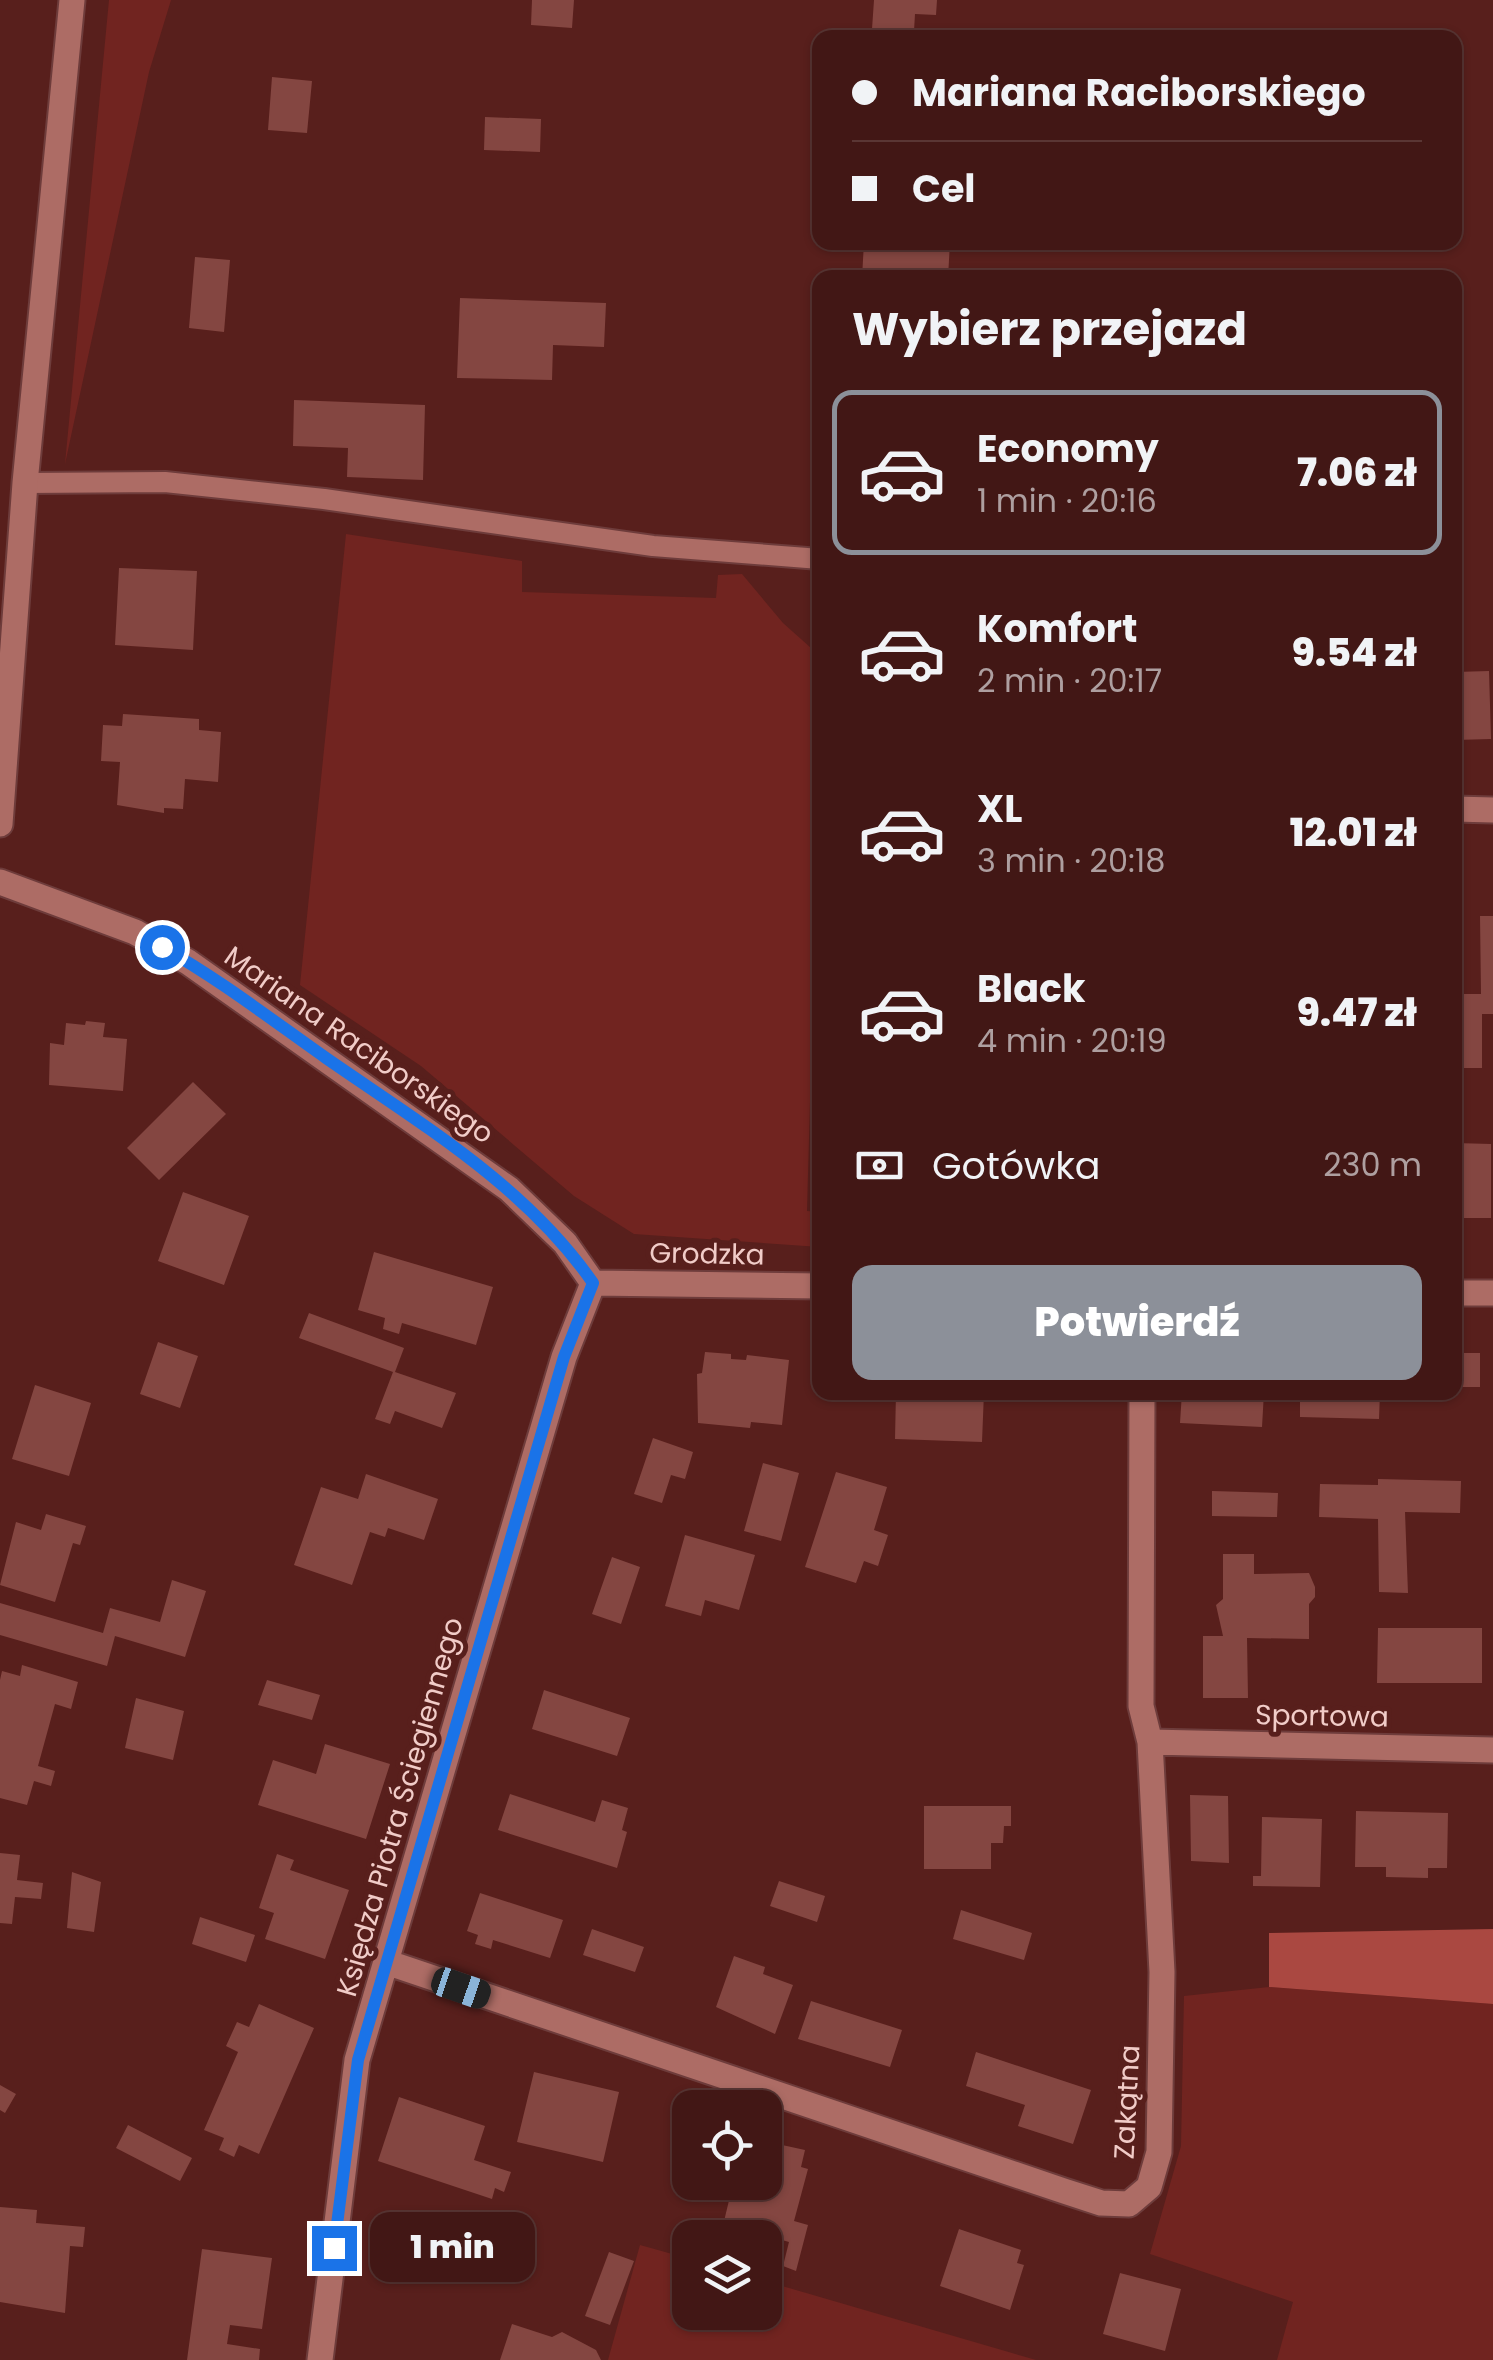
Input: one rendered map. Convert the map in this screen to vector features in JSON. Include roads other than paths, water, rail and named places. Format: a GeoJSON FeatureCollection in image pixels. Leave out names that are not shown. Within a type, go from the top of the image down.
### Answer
{"type":"FeatureCollection","features":[{"type":"Feature","properties":{"kind":"street"},"geometry":{"type":"LineString","coordinates":[[0,824],[4,709],[72,0]]}},
{"type":"Feature","properties":{"kind":"street"},"geometry":{"type":"LineString","coordinates":[[1462,809],[1493,810]]}},
{"type":"Feature","properties":{"kind":"street","name":"Mariana Raciborskiego"},"geometry":{"type":"LineString","coordinates":[[0,882],[135,932],[188,962],[509,1189],[566,1243],[593,1283]]}},
{"type":"Feature","properties":{"kind":"street","name":"Grodzka"},"geometry":{"type":"LineString","coordinates":[[593,1283],[812,1286]]}},
{"type":"Feature","properties":{"kind":"street","name":"Księdza Piotra Ściegiennego"},"geometry":{"type":"LineString","coordinates":[[320,2360],[358,2060],[564,1357],[593,1283]]}},
{"type":"Feature","properties":{"kind":"street"},"geometry":{"type":"LineString","coordinates":[[1462,1293],[1493,1294]]}},
{"type":"Feature","properties":{"kind":"street","name":"Zakątna"},"geometry":{"type":"LineString","coordinates":[[386,1962],[1064,2191],[1101,2203],[1129,2204],[1149,2187],[1159,2152],[1162,1972],[1150,1742],[1141,1706],[1142,1400]]}},
{"type":"Feature","properties":{"kind":"street","name":"Sportowa"},"geometry":{"type":"LineString","coordinates":[[1150,1742],[1493,1750]]}},
{"type":"Feature","properties":{"kind":"lane"},"geometry":{"type":"LineString","coordinates":[[24,483],[165,482],[324,498],[653,546],[812,558]]}}]}
